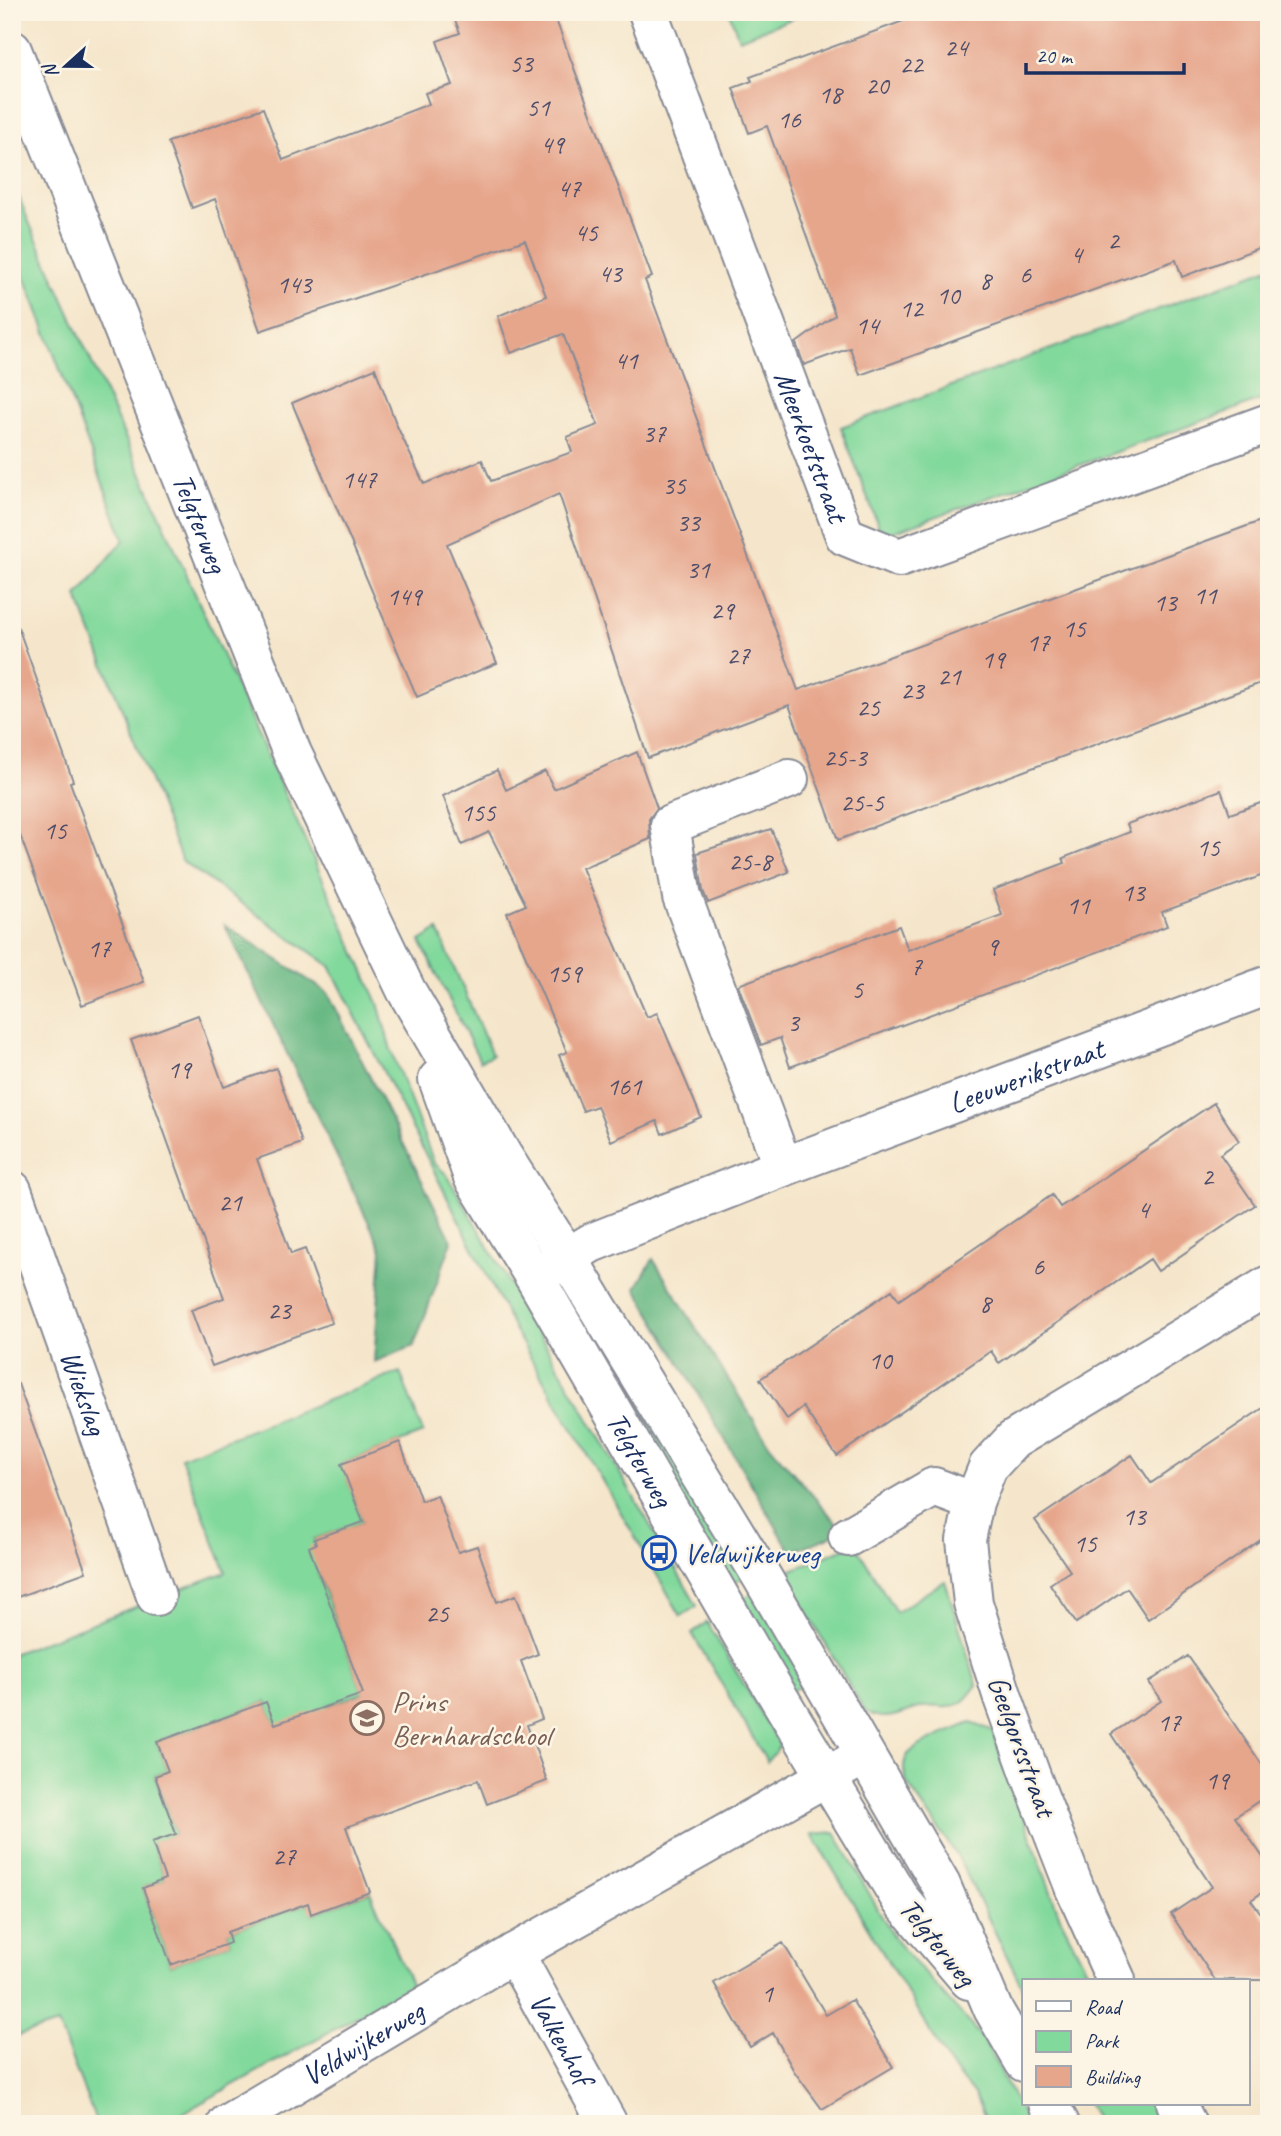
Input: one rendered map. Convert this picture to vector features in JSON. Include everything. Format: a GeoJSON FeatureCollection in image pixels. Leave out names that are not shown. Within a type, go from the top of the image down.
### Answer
{"type":"FeatureCollection","features":[{"type":"Feature","properties":{"kind":"street","name":"Meerkoetstraat"},"geometry":{"type":"LineString","coordinates":[[648,12],[845,536],[899,558],[1269,424]]}},
{"type":"Feature","properties":{"kind":"street","name":"Telgterweg"},"geometry":{"type":"LineString","coordinates":[[12,50],[292,753],[405,990],[504,1158],[762,1577],[942,1885],[993,2009],[1022,2059]]}},
{"type":"Feature","properties":{"kind":"street"},"geometry":{"type":"LineString","coordinates":[[783,1167],[682,897],[670,825],[789,779]]}},
{"type":"Feature","properties":{"kind":"street","name":"Leeuwerikstraat"},"geometry":{"type":"LineString","coordinates":[[535,1278],[591,1243],[783,1167],[1269,985]]}},
{"type":"Feature","properties":{"kind":"street","name":"Telgterweg"},"geometry":{"type":"LineString","coordinates":[[405,990],[472,1177],[535,1278],[826,1777],[901,1900],[993,2009]]}},
{"type":"Feature","properties":{"kind":"street","name":"Wiekslag"},"geometry":{"type":"LineString","coordinates":[[12,1190],[156,1596]]}},
{"type":"Feature","properties":{"kind":"street","name":"Geelgorsstraat"},"geometry":{"type":"LineString","coordinates":[[1116,1979],[1075,1889],[1036,1789],[973,1603],[966,1540],[974,1502],[988,1468],[1013,1440],[1269,1284]]}},
{"type":"Feature","properties":{"kind":"street"},"geometry":{"type":"LineString","coordinates":[[848,1537],[934,1487],[974,1502]]}},
{"type":"Feature","properties":{"kind":"street","name":"Veldwijkerweg"},"geometry":{"type":"LineString","coordinates":[[226,2124],[514,1954],[864,1755]]}},
{"type":"Feature","properties":{"kind":"street","name":"Valkenhof"},"geometry":{"type":"LineString","coordinates":[[514,1954],[608,2124]]}},
{"type":"Feature","properties":{"kind":"street"},"geometry":{"type":"LineString","coordinates":[[1049,2104],[1060,2124]]}},
{"type":"Feature","properties":{"kind":"street"},"geometry":{"type":"LineString","coordinates":[[1177,2104],[1187,2124]]}},
{"type":"Feature","properties":{"kind":"green space"},"geometry":{"type":"Polygon","coordinates":[[[729,12],[809,12],[739,39],[729,12]]]}},
{"type":"Feature","properties":{"kind":"green space"},"geometry":{"type":"Polygon","coordinates":[[[12,179],[378,1003],[391,1050],[434,1163],[447,1175],[697,1606],[681,1616],[515,1331],[330,966],[182,861],[77,596],[124,540],[12,242],[12,179]]]}},
{"type":"Feature","properties":{"kind":"green space"},"geometry":{"type":"Polygon","coordinates":[[[1269,268],[1269,397],[882,536],[841,427],[1269,268]]]}},
{"type":"Feature","properties":{"kind":"green space"},"geometry":{"type":"Polygon","coordinates":[[[225,925],[328,993],[452,1241],[414,1346],[374,1362],[382,1250],[225,925]]]}},
{"type":"Feature","properties":{"kind":"green space"},"geometry":{"type":"Polygon","coordinates":[[[438,930],[492,1055],[480,1061],[420,941],[438,930]]]}},
{"type":"Feature","properties":{"kind":"green space"},"geometry":{"type":"Polygon","coordinates":[[[653,1259],[770,1446],[842,1529],[791,1552],[636,1288],[653,1259]]]}},
{"type":"Feature","properties":{"kind":"green space"},"geometry":{"type":"Polygon","coordinates":[[[606,1340],[745,1576],[728,1586],[590,1350],[606,1340]]]}},
{"type":"Feature","properties":{"kind":"green space"},"geometry":{"type":"Polygon","coordinates":[[[400,1372],[423,1433],[342,1464],[363,1522],[314,1539],[325,1569],[318,1573],[363,1693],[329,1705],[334,1719],[280,1738],[266,1702],[157,1742],[168,1771],[155,1776],[176,1834],[152,1843],[165,1879],[143,1888],[171,1965],[230,1943],[227,1932],[308,1903],[312,1914],[370,1892],[412,1986],[163,2124],[97,2124],[58,2024],[12,2037],[12,1654],[226,1572],[181,1457],[400,1372]]]}},
{"type":"Feature","properties":{"kind":"green space"},"geometry":{"type":"Polygon","coordinates":[[[855,1544],[896,1612],[945,1581],[977,1685],[962,1702],[946,1707],[923,1707],[886,1717],[879,1717],[864,1710],[784,1573],[855,1544]]]}},
{"type":"Feature","properties":{"kind":"green space"},"geometry":{"type":"Polygon","coordinates":[[[754,1592],[806,1682],[790,1692],[737,1602],[754,1592]]]}},
{"type":"Feature","properties":{"kind":"green space"},"geometry":{"type":"Polygon","coordinates":[[[707,1622],[780,1745],[767,1762],[692,1633],[707,1622]]]}},
{"type":"Feature","properties":{"kind":"green space"},"geometry":{"type":"Polygon","coordinates":[[[971,1723],[992,1730],[1060,1917],[1091,1979],[1022,1979],[1022,1987],[958,1857],[907,1783],[904,1763],[907,1756],[927,1742],[971,1723]]]}},
{"type":"Feature","properties":{"kind":"green space"},"geometry":{"type":"Polygon","coordinates":[[[835,1832],[895,1940],[984,2040],[1028,2124],[988,2124],[975,2096],[950,2065],[812,1834],[835,1832]]]}},
{"type":"Feature","properties":{"kind":"green space"},"geometry":{"type":"Polygon","coordinates":[[[1088,2104],[1155,2104],[1165,2124],[1099,2124],[1088,2104]]]}},
{"type":"Feature","properties":{"kind":"building"},"geometry":{"type":"Polygon","coordinates":[[[452,12],[553,12],[652,277],[645,280],[798,690],[1269,518],[1269,680],[838,840],[789,705],[648,758],[559,494],[447,544],[497,663],[417,697],[292,403],[375,368],[397,426],[424,484],[482,460],[491,481],[572,452],[567,437],[598,425],[563,334],[511,353],[498,316],[546,296],[525,240],[260,331],[215,199],[192,208],[168,142],[263,108],[283,160],[429,104],[425,93],[452,85],[437,41],[460,33],[452,12]]]}},
{"type":"Feature","properties":{"kind":"building"},"geometry":{"type":"Polygon","coordinates":[[[928,12],[1269,12],[1269,244],[1182,277],[1176,260],[860,375],[850,348],[804,365],[796,343],[835,315],[767,126],[749,133],[733,88],[752,81],[750,77],[928,12]]]}},
{"type":"Feature","properties":{"kind":"building"},"geometry":{"type":"Polygon","coordinates":[[[18,627],[73,781],[70,782],[144,982],[82,1005],[12,813],[12,628],[18,627]]]}},
{"type":"Feature","properties":{"kind":"building"},"geometry":{"type":"Polygon","coordinates":[[[637,752],[657,808],[649,819],[650,839],[582,868],[647,1017],[657,1013],[701,1117],[662,1134],[657,1121],[611,1141],[597,1106],[583,1111],[559,1055],[567,1052],[507,913],[526,905],[489,832],[462,845],[443,796],[497,770],[506,790],[545,771],[554,789],[637,752]]]}},
{"type":"Feature","properties":{"kind":"building"},"geometry":{"type":"Polygon","coordinates":[[[1221,790],[1230,814],[1269,800],[1269,873],[1162,912],[1167,926],[790,1067],[780,1038],[761,1045],[738,985],[899,926],[908,950],[1002,915],[993,890],[1065,863],[1063,858],[1130,832],[1127,824],[1221,790]]]}},
{"type":"Feature","properties":{"kind":"building"},"geometry":{"type":"Polygon","coordinates":[[[771,829],[789,872],[708,903],[703,891],[697,853],[771,829]]]}},
{"type":"Feature","properties":{"kind":"building"},"geometry":{"type":"Polygon","coordinates":[[[198,1015],[224,1087],[276,1068],[302,1143],[257,1159],[291,1254],[305,1249],[332,1323],[212,1366],[191,1310],[224,1298],[131,1040],[198,1015]]]}},
{"type":"Feature","properties":{"kind":"building"},"geometry":{"type":"Polygon","coordinates":[[[1214,1103],[1239,1141],[1220,1154],[1255,1205],[1158,1271],[1150,1259],[999,1363],[991,1351],[837,1456],[803,1407],[787,1419],[760,1379],[892,1290],[899,1300],[1052,1195],[1060,1207],[1214,1103]]]}},
{"type":"Feature","properties":{"kind":"building"},"geometry":{"type":"Polygon","coordinates":[[[12,1384],[18,1384],[86,1572],[12,1599],[12,1384]]]}},
{"type":"Feature","properties":{"kind":"building"},"geometry":{"type":"Polygon","coordinates":[[[1269,1404],[1269,1534],[1148,1619],[1127,1588],[1076,1623],[1050,1584],[1070,1571],[1035,1520],[1132,1455],[1151,1483],[1269,1404]]]}},
{"type":"Feature","properties":{"kind":"building"},"geometry":{"type":"Polygon","coordinates":[[[400,1442],[421,1501],[437,1495],[458,1552],[477,1546],[497,1602],[516,1595],[538,1654],[521,1661],[542,1719],[527,1725],[547,1781],[487,1804],[478,1780],[346,1827],[370,1892],[311,1914],[308,1903],[227,1932],[230,1943],[171,1965],[143,1888],[165,1879],[152,1842],[176,1834],[155,1776],[168,1771],[157,1742],[266,1702],[275,1724],[363,1694],[309,1547],[316,1544],[314,1539],[363,1522],[341,1464],[400,1442]]]}},
{"type":"Feature","properties":{"kind":"building"},"geometry":{"type":"Polygon","coordinates":[[[1188,1656],[1269,1775],[1269,1794],[1235,1817],[1269,1866],[1269,1888],[1251,1900],[1269,1924],[1269,1980],[1214,1979],[1171,1914],[1212,1887],[1111,1734],[1161,1701],[1149,1682],[1188,1656]]]}},
{"type":"Feature","properties":{"kind":"building"},"geometry":{"type":"Polygon","coordinates":[[[783,1943],[826,2015],[852,2000],[893,2067],[822,2109],[794,2071],[773,2033],[750,2047],[714,1983],[783,1943]]]}},
{"type":"Feature","properties":{"kind":"place","name":"Veldwijkerweg"},"geometry":{"type":"Point","coordinates":[659,1553]}},
{"type":"Feature","properties":{"kind":"place","name":"Prins Bernhardschool"},"geometry":{"type":"Point","coordinates":[367,1718]}}]}
